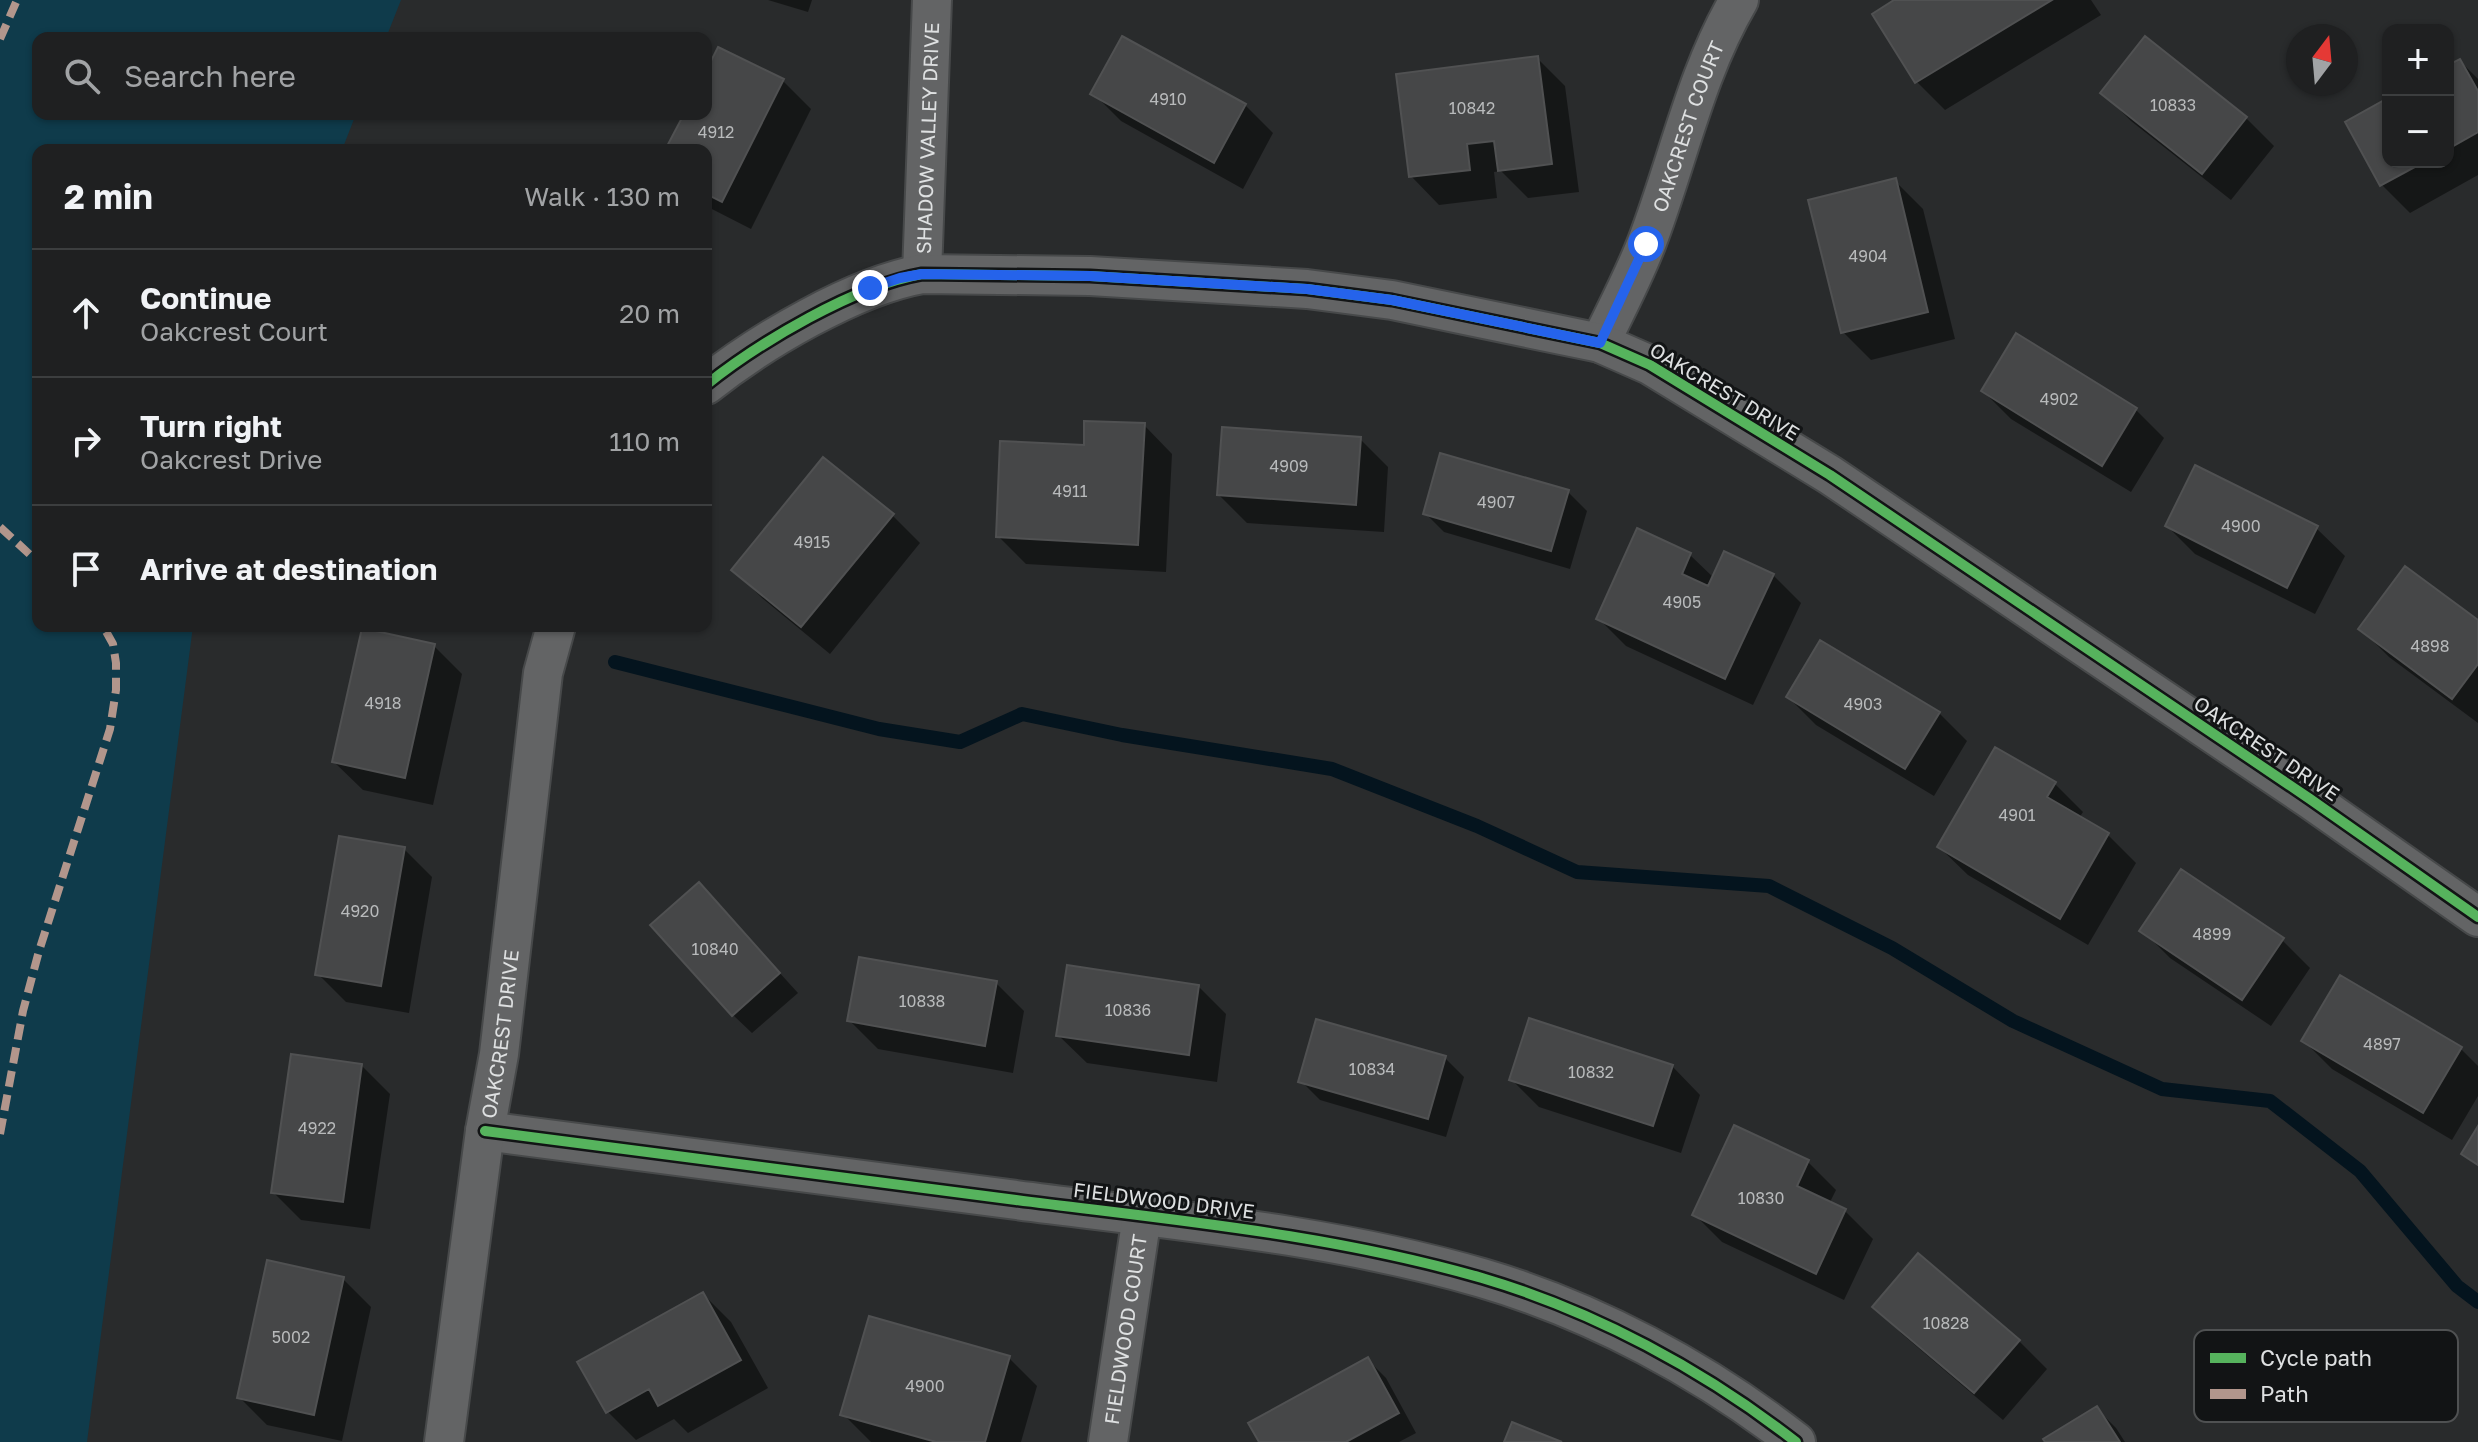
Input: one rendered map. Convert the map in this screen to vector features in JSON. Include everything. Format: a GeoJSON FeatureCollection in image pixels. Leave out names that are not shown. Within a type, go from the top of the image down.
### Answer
{"type":"FeatureCollection","features":[{"type":"Feature","properties":{"kind":"street","name":"SHADOW VALLEY DRIVE"},"geometry":{"type":"LineString","coordinates":[[922,274],[926,89],[932,0]]}},
{"type":"Feature","properties":{"kind":"street","name":"OAKCREST COURT"},"geometry":{"type":"LineString","coordinates":[[1600,343],[1646,244],[1703,75],[1721,30],[1739,0]]}},
{"type":"Feature","properties":{"kind":"street","name":"OAKCREST DRIVE"},"geometry":{"type":"LineString","coordinates":[[712,380],[778,336],[870,288],[922,274],[1090,276],[1307,289],[1392,300],[1600,343],[1650,365],[1830,475],[2310,799],[2478,917]]}},
{"type":"Feature","properties":{"kind":"street","name":"OAKCREST DRIVE"},"geometry":{"type":"LineString","coordinates":[[444,1442],[485,1131],[499,1054],[543,673],[554,632]]}},
{"type":"Feature","properties":{"kind":"street","name":"FIELDWOOD DRIVE"},"geometry":{"type":"LineString","coordinates":[[485,1131],[1261,1231],[1402,1258],[1483,1279],[1617,1331],[1705,1379],[1765,1417],[1796,1442]]}},
{"type":"Feature","properties":{"kind":"street","name":"FIELDWOOD COURT"},"geometry":{"type":"LineString","coordinates":[[1108,1442],[1142,1216]]}},
{"type":"Feature","properties":{"kind":"shaded area"},"geometry":{"type":"Polygon","coordinates":[[[0,0],[401,0],[388,32],[32,32],[32,120],[354,120],[344,144],[32,144],[32,632],[192,632],[87,1442],[0,1442],[0,0]]]}},
{"type":"Feature","properties":{"kind":"building"},"geometry":{"type":"Polygon","coordinates":[[[1894,0],[2052,0],[1915,83],[1872,14],[1894,0]]]}},
{"type":"Feature","properties":{"kind":"building"},"geometry":{"type":"Polygon","coordinates":[[[1122,36],[1246,104],[1214,163],[1090,94],[1122,36]]]}},
{"type":"Feature","properties":{"kind":"building"},"geometry":{"type":"Polygon","coordinates":[[[2145,36],[2247,117],[2202,174],[2100,93],[2145,36]]]}},
{"type":"Feature","properties":{"kind":"building"},"geometry":{"type":"Polygon","coordinates":[[[718,47],[784,79],[722,202],[712,197],[712,144],[668,144],[681,120],[712,120],[712,59],[718,47]]]}},
{"type":"Feature","properties":{"kind":"building"},"geometry":{"type":"Polygon","coordinates":[[[1538,56],[1552,164],[1498,171],[1494,141],[1467,144],[1470,170],[1409,177],[1396,74],[1538,56]]]}},
{"type":"Feature","properties":{"kind":"building"},"geometry":{"type":"Polygon","coordinates":[[[2460,59],[2478,91],[2478,132],[2454,146],[2454,96],[2454,62],[2460,59]]]}},
{"type":"Feature","properties":{"kind":"building"},"geometry":{"type":"Polygon","coordinates":[[[2382,101],[2382,168],[2413,168],[2380,186],[2345,122],[2382,101]]]}},
{"type":"Feature","properties":{"kind":"building"},"geometry":{"type":"Polygon","coordinates":[[[1896,178],[1928,312],[1841,333],[1808,200],[1896,178]]]}},
{"type":"Feature","properties":{"kind":"building"},"geometry":{"type":"Polygon","coordinates":[[[2016,333],[2137,408],[2102,466],[1981,391],[2016,333]]]}},
{"type":"Feature","properties":{"kind":"building"},"geometry":{"type":"Polygon","coordinates":[[[1084,421],[1145,423],[1138,545],[996,537],[1000,441],[1084,445],[1084,421]]]}},
{"type":"Feature","properties":{"kind":"building"},"geometry":{"type":"Polygon","coordinates":[[[1222,427],[1361,437],[1356,505],[1217,495],[1222,427]]]}},
{"type":"Feature","properties":{"kind":"building"},"geometry":{"type":"Polygon","coordinates":[[[1440,453],[1569,490],[1551,551],[1423,514],[1440,453]]]}},
{"type":"Feature","properties":{"kind":"building"},"geometry":{"type":"Polygon","coordinates":[[[823,457],[894,514],[801,627],[731,570],[823,457]]]}},
{"type":"Feature","properties":{"kind":"building"},"geometry":{"type":"Polygon","coordinates":[[[2195,465],[2318,526],[2287,588],[2165,526],[2195,465]]]}},
{"type":"Feature","properties":{"kind":"building"},"geometry":{"type":"Polygon","coordinates":[[[1637,528],[1691,553],[1682,574],[1708,586],[1724,551],[1774,574],[1725,679],[1596,619],[1637,528]]]}},
{"type":"Feature","properties":{"kind":"building"},"geometry":{"type":"Polygon","coordinates":[[[2405,566],[2478,620],[2478,664],[2452,699],[2358,629],[2405,566]]]}},
{"type":"Feature","properties":{"kind":"building"},"geometry":{"type":"Polygon","coordinates":[[[361,632],[380,632],[435,644],[405,778],[332,762],[361,632]]]}},
{"type":"Feature","properties":{"kind":"building"},"geometry":{"type":"Polygon","coordinates":[[[1820,640],[1940,712],[1905,769],[1786,697],[1820,640]]]}},
{"type":"Feature","properties":{"kind":"building"},"geometry":{"type":"Polygon","coordinates":[[[1995,747],[2056,782],[2047,797],[2109,833],[2060,919],[1937,847],[1995,747]]]}},
{"type":"Feature","properties":{"kind":"building"},"geometry":{"type":"Polygon","coordinates":[[[339,836],[405,847],[381,986],[315,975],[339,836]]]}},
{"type":"Feature","properties":{"kind":"building"},"geometry":{"type":"Polygon","coordinates":[[[2181,869],[2284,938],[2242,1000],[2139,931],[2181,869]]]}},
{"type":"Feature","properties":{"kind":"building"},"geometry":{"type":"Polygon","coordinates":[[[699,882],[780,973],[732,1016],[650,925],[699,882]]]}},
{"type":"Feature","properties":{"kind":"building"},"geometry":{"type":"Polygon","coordinates":[[[859,957],[997,981],[985,1046],[847,1021],[859,957]]]}},
{"type":"Feature","properties":{"kind":"building"},"geometry":{"type":"Polygon","coordinates":[[[1067,965],[1199,985],[1189,1055],[1056,1036],[1067,965]]]}},
{"type":"Feature","properties":{"kind":"building"},"geometry":{"type":"Polygon","coordinates":[[[2340,975],[2462,1047],[2423,1113],[2301,1041],[2340,975]]]}},
{"type":"Feature","properties":{"kind":"building"},"geometry":{"type":"Polygon","coordinates":[[[1529,1018],[1673,1065],[1653,1126],[1509,1080],[1529,1018]]]}},
{"type":"Feature","properties":{"kind":"building"},"geometry":{"type":"Polygon","coordinates":[[[1316,1019],[1446,1056],[1428,1119],[1298,1082],[1316,1019]]]}},
{"type":"Feature","properties":{"kind":"building"},"geometry":{"type":"Polygon","coordinates":[[[291,1054],[362,1064],[343,1202],[271,1193],[291,1054]]]}},
{"type":"Feature","properties":{"kind":"building"},"geometry":{"type":"Polygon","coordinates":[[[1734,1125],[1809,1160],[1797,1186],[1846,1209],[1816,1274],[1692,1215],[1734,1125]]]}},
{"type":"Feature","properties":{"kind":"building"},"geometry":{"type":"Polygon","coordinates":[[[2478,1126],[2478,1165],[2461,1154],[2478,1126]]]}},
{"type":"Feature","properties":{"kind":"building"},"geometry":{"type":"Polygon","coordinates":[[[1918,1253],[2020,1340],[1974,1393],[1872,1307],[1918,1253]]]}},
{"type":"Feature","properties":{"kind":"building"},"geometry":{"type":"Polygon","coordinates":[[[267,1260],[344,1277],[314,1415],[237,1398],[267,1260]]]}},
{"type":"Feature","properties":{"kind":"building"},"geometry":{"type":"Polygon","coordinates":[[[703,1292],[741,1360],[658,1406],[649,1389],[606,1413],[577,1362],[703,1292]]]}},
{"type":"Feature","properties":{"kind":"building"},"geometry":{"type":"Polygon","coordinates":[[[869,1316],[1010,1356],[985,1442],[936,1442],[840,1415],[869,1316]]]}},
{"type":"Feature","properties":{"kind":"building"},"geometry":{"type":"Polygon","coordinates":[[[1368,1357],[1399,1413],[1346,1442],[1259,1442],[1248,1423],[1368,1357]]]}},
{"type":"Feature","properties":{"kind":"building"},"geometry":{"type":"Polygon","coordinates":[[[2097,1406],[2120,1442],[2045,1442],[2043,1439],[2097,1406]]]}},
{"type":"Feature","properties":{"kind":"building"},"geometry":{"type":"Polygon","coordinates":[[[1512,1422],[1562,1442],[1504,1442],[1512,1422]]]}},
{"type":"Feature","properties":{"kind":"waterway"},"geometry":{"type":"LineString","coordinates":[[615,662],[879,729],[960,742],[1022,714],[1122,735],[1332,769],[1477,826],[1577,872],[1769,886],[1892,948],[2013,1021],[2162,1089],[2270,1101],[2360,1171],[2457,1286],[2478,1302]]}},
{"type":"Feature","properties":{"kind":"marked path"},"geometry":{"type":"LineString","coordinates":[[0,39],[17,0]]}},
{"type":"Feature","properties":{"kind":"marked path"},"geometry":{"type":"LineString","coordinates":[[0,527],[32,556]]}},
{"type":"Feature","properties":{"kind":"marked path"},"geometry":{"type":"LineString","coordinates":[[0,1134],[23,1011],[39,951],[110,729],[116,690],[116,663],[113,644],[106,632]]}},
{"type":"Feature","properties":{"kind":"cycle path"},"geometry":{"type":"LineString","coordinates":[[712,380],[780,334],[838,303],[895,280],[922,274],[1090,276],[1307,289],[1392,300],[1600,343],[1650,365],[1830,475],[2310,799],[2478,917]]}},
{"type":"Feature","properties":{"kind":"cycle path"},"geometry":{"type":"LineString","coordinates":[[485,1131],[1250,1230],[1425,1263],[1524,1292],[1606,1325],[1686,1367],[1796,1442]]}},
{"type":"Feature","properties":{"kind":"route"},"geometry":{"type":"LineString","coordinates":[[870,288],[922,274],[1090,276],[1307,289],[1392,300],[1600,343],[1646,244]]}}]}
